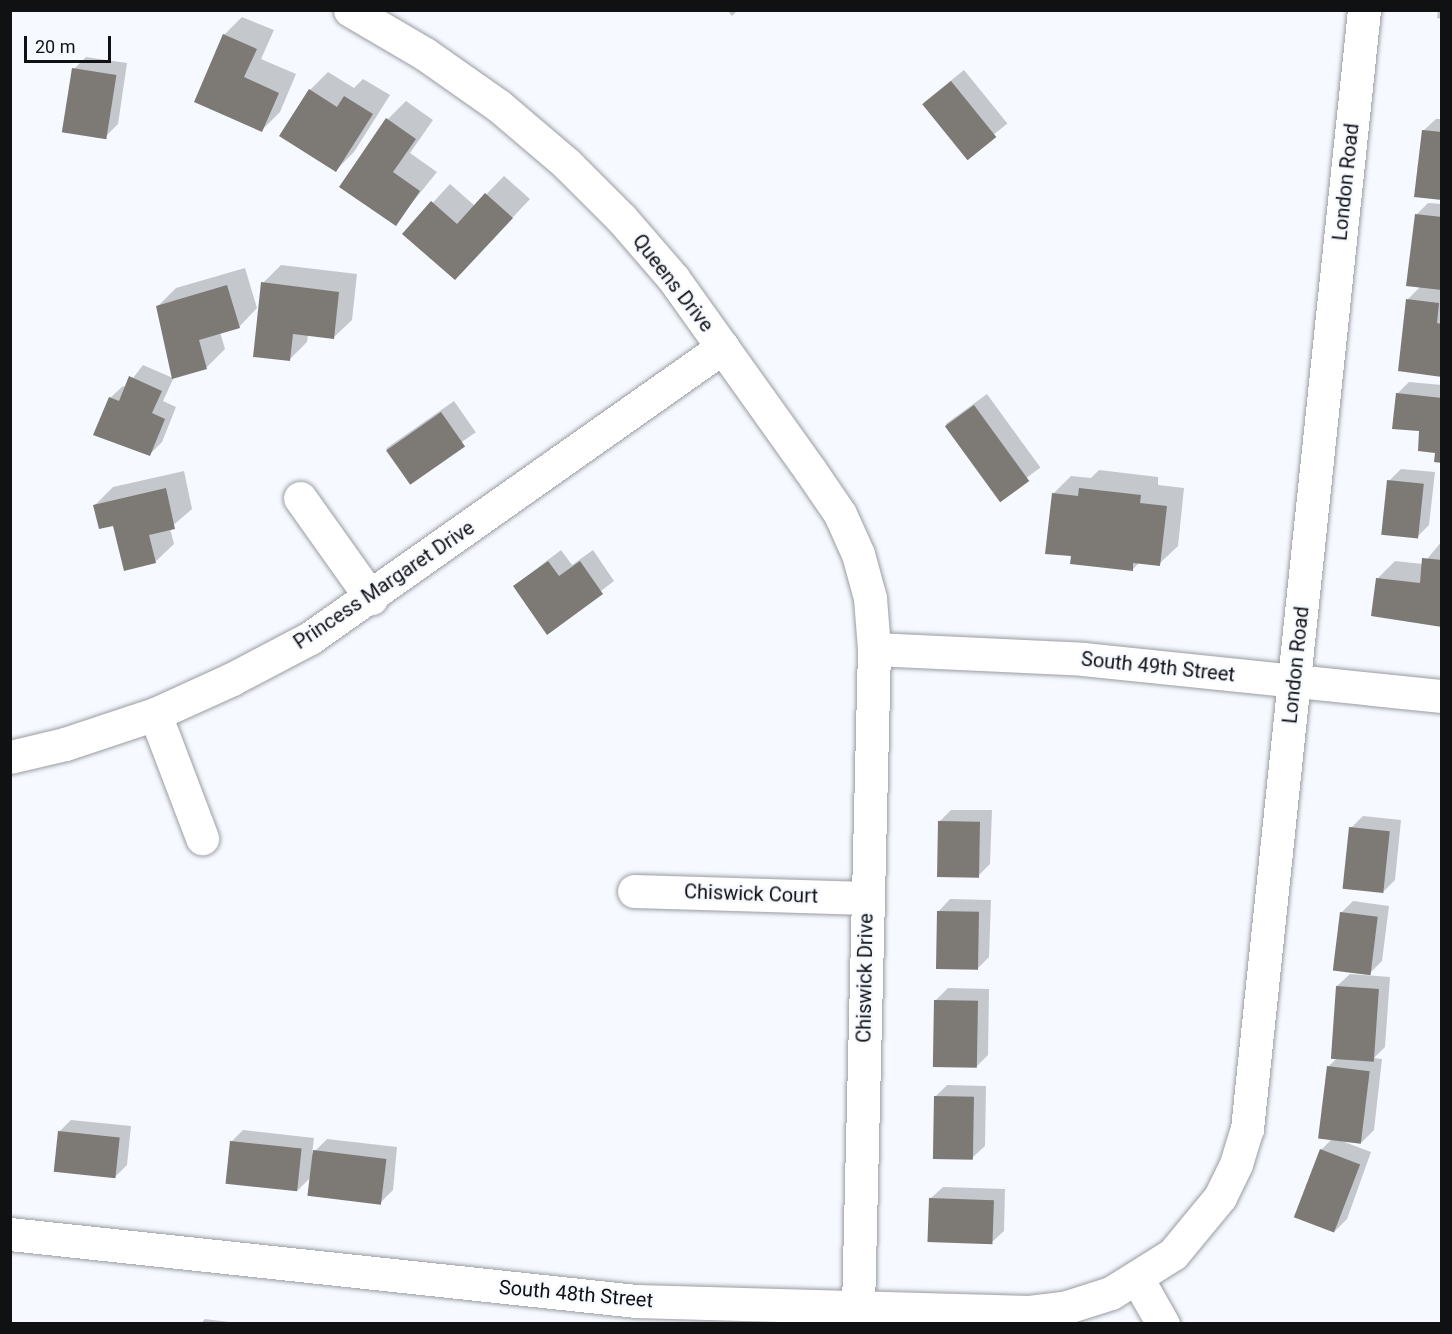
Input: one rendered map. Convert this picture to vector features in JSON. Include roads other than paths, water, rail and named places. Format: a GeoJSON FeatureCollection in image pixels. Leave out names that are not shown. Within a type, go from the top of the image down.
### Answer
{"type":"FeatureCollection","features":[{"type":"Feature","properties":{"kind":"street","name":"Queens Drive"},"geometry":{"type":"LineString","coordinates":[[350,10],[425,54],[490,99],[566,162],[659,262],[723,347],[840,514],[858,554],[870,598],[874,649]]}},
{"type":"Feature","properties":{"kind":"street","name":"London Road"},"geometry":{"type":"LineString","coordinates":[[1138,1280],[1173,1254],[1198,1228],[1228,1180],[1247,1129],[1364,10]]}},
{"type":"Feature","properties":{"kind":"street","name":"Princess Margaret Drive"},"geometry":{"type":"LineString","coordinates":[[10,757],[65,744],[154,714],[232,680],[310,638],[371,598],[723,347]]}},
{"type":"Feature","properties":{"kind":"street"},"geometry":{"type":"LineString","coordinates":[[300,498],[371,598]]}},
{"type":"Feature","properties":{"kind":"street","name":"South 49th Street"},"geometry":{"type":"LineString","coordinates":[[874,649],[1083,659],[1442,696]]}},
{"type":"Feature","properties":{"kind":"street","name":"Chiswick Drive"},"geometry":{"type":"LineString","coordinates":[[858,1308],[874,649]]}},
{"type":"Feature","properties":{"kind":"street"},"geometry":{"type":"LineString","coordinates":[[154,714],[202,838]]}},
{"type":"Feature","properties":{"kind":"street","name":"Chiswick Court"},"geometry":{"type":"LineString","coordinates":[[634,891],[867,898]]}},
{"type":"Feature","properties":{"kind":"street","name":"South 48th Street"},"geometry":{"type":"LineString","coordinates":[[10,1234],[636,1301],[1029,1312],[1067,1307],[1138,1280]]}},
{"type":"Feature","properties":{"kind":"street"},"geometry":{"type":"LineString","coordinates":[[1138,1280],[1163,1323]]}}]}
